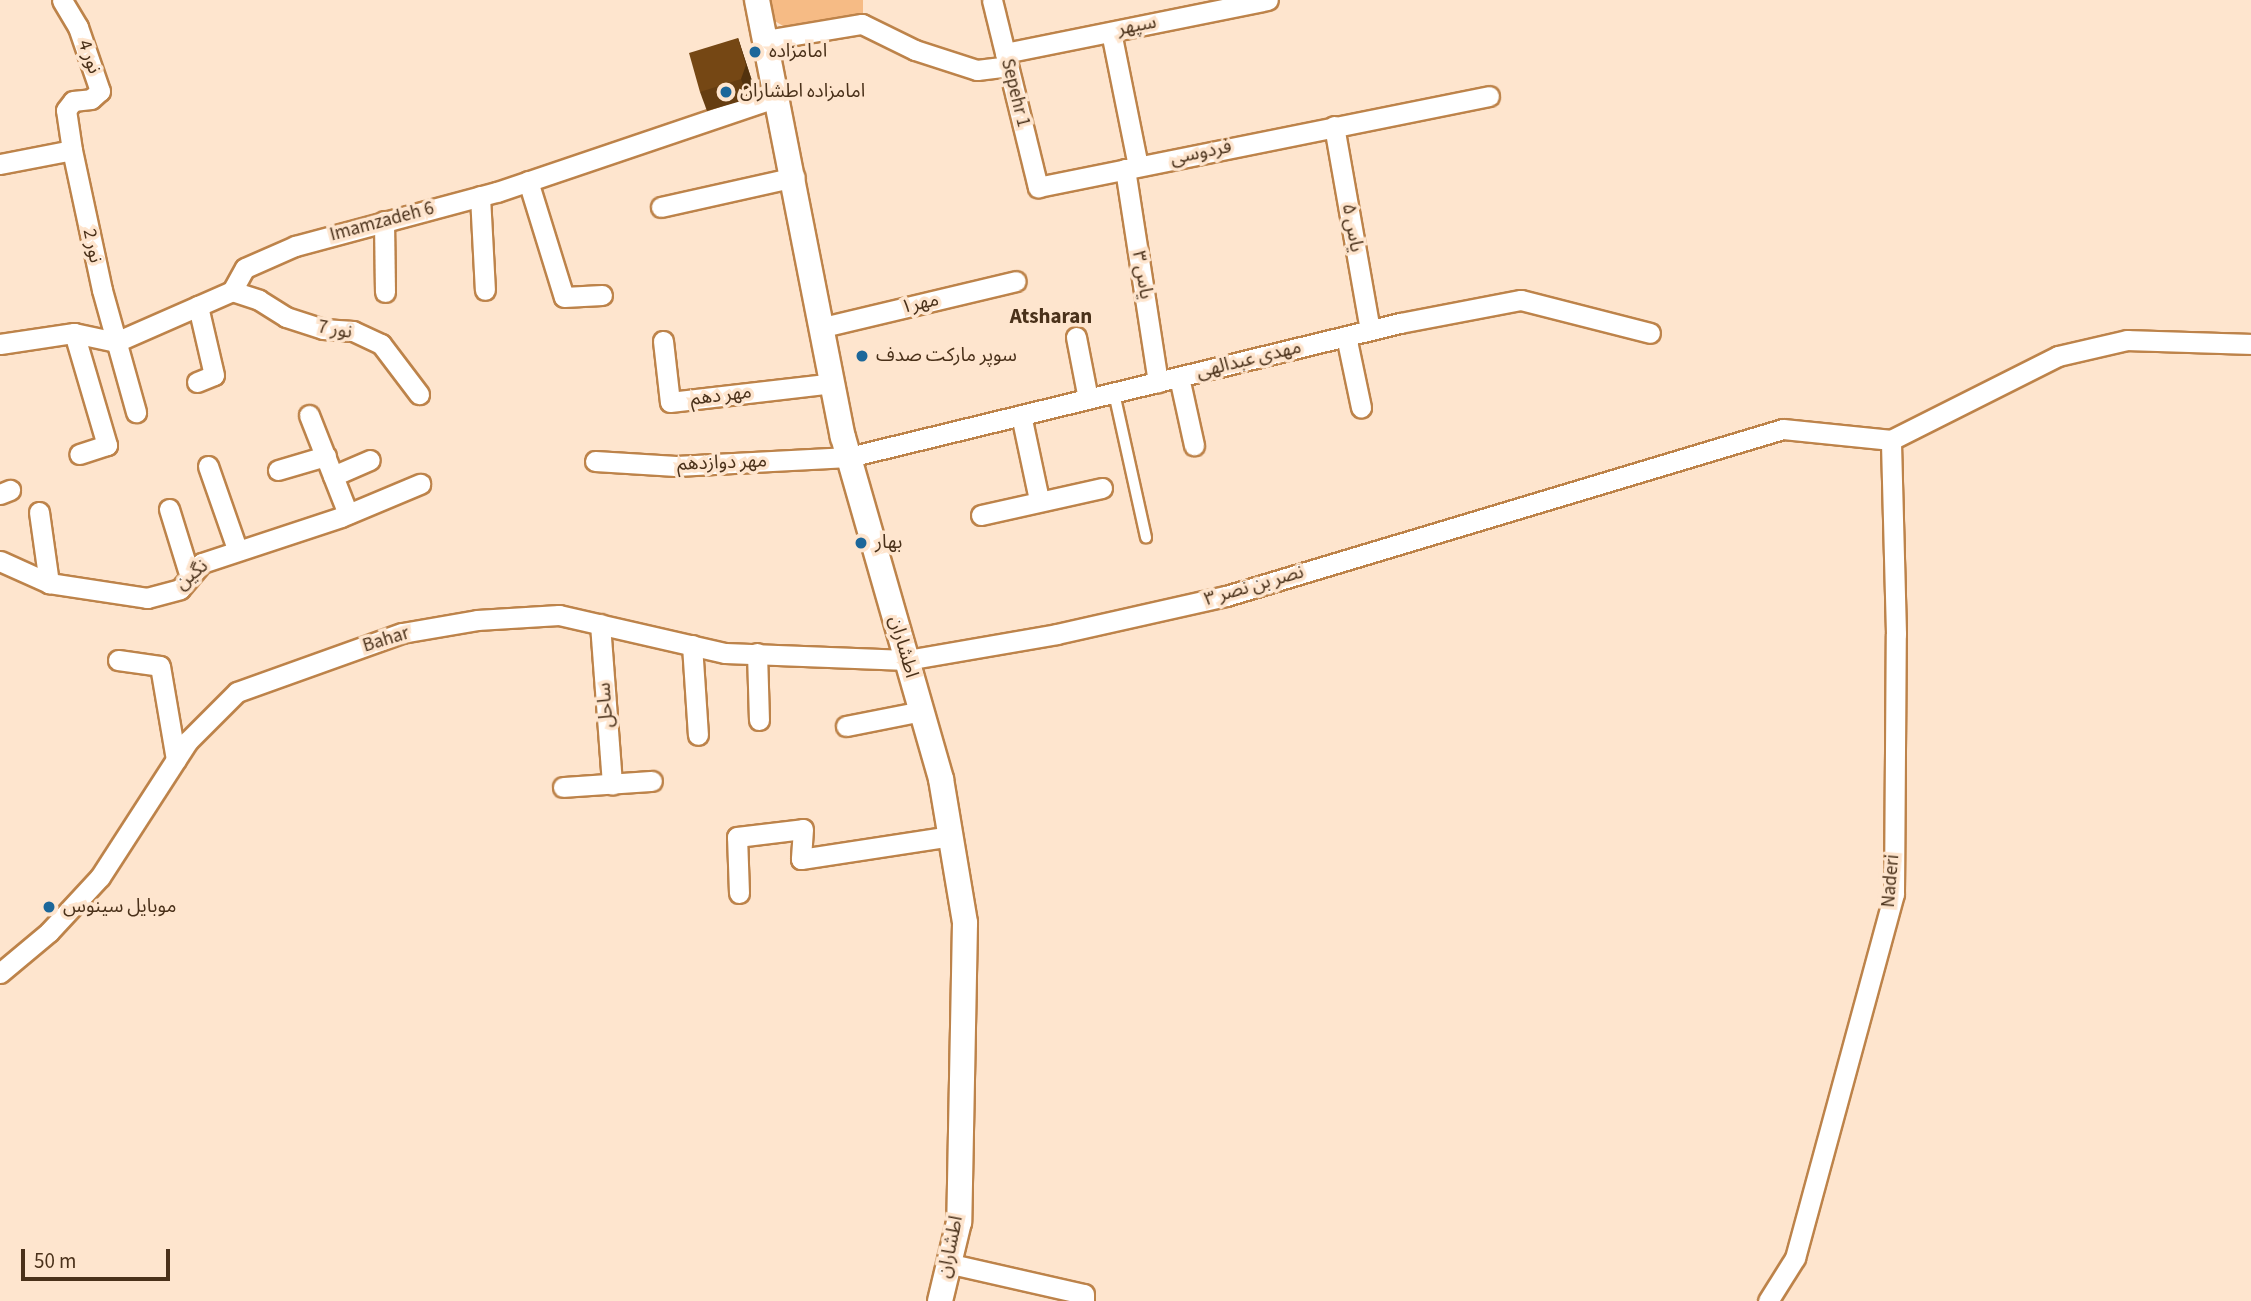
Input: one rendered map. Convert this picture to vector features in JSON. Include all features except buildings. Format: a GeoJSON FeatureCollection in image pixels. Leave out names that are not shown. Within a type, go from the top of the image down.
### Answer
{"type":"FeatureCollection","features":[{"type":"Feature","properties":{"kind":"street","name":"نور 4"},"geometry":{"type":"LineString","coordinates":[[62,0],[78,27],[100,91],[91,99],[74,101],[66,110],[72,149]]}},
{"type":"Feature","properties":{"kind":"street","name":"اطشاران"},"geometry":{"type":"LineString","coordinates":[[757,0],[849,457],[941,779],[965,923],[965,1061],[959,1222],[940,1301]]}},
{"type":"Feature","properties":{"kind":"street","name":"Sepehr 1"},"geometry":{"type":"LineString","coordinates":[[992,0],[1038,187]]}},
{"type":"Feature","properties":{"kind":"street","name":"سپهر"},"geometry":{"type":"LineString","coordinates":[[765,40],[862,24],[915,50],[976,70],[1111,32],[1268,0]]}},
{"type":"Feature","properties":{"kind":"street","name":"یاس ۳"},"geometry":{"type":"LineString","coordinates":[[1111,32],[1132,167],[1158,382]]}},
{"type":"Feature","properties":{"kind":"street","name":"فردوسی"},"geometry":{"type":"LineString","coordinates":[[1038,187],[1489,96]]}},
{"type":"Feature","properties":{"kind":"street","name":"Imamzadeh 6"},"geometry":{"type":"LineString","coordinates":[[232,292],[245,268],[295,246],[480,196],[778,97]]}},
{"type":"Feature","properties":{"kind":"street","name":"یاس ۵"},"geometry":{"type":"LineString","coordinates":[[1334,126],[1370,330]]}},
{"type":"Feature","properties":{"kind":"street"},"geometry":{"type":"LineString","coordinates":[[0,164],[72,149]]}},
{"type":"Feature","properties":{"kind":"street","name":"نور 2"},"geometry":{"type":"LineString","coordinates":[[72,149],[116,342],[136,412]]}},
{"type":"Feature","properties":{"kind":"street"},"geometry":{"type":"LineString","coordinates":[[661,207],[794,177]]}},
{"type":"Feature","properties":{"kind":"street"},"geometry":{"type":"LineString","coordinates":[[528,181],[564,298],[602,295]]}},
{"type":"Feature","properties":{"kind":"street"},"geometry":{"type":"LineString","coordinates":[[480,196],[485,290]]}},
{"type":"Feature","properties":{"kind":"street"},"geometry":{"type":"LineString","coordinates":[[384,221],[385,292]]}},
{"type":"Feature","properties":{"kind":"street","name":"مهر۱"},"geometry":{"type":"LineString","coordinates":[[823,327],[1016,281]]}},
{"type":"Feature","properties":{"kind":"street"},"geometry":{"type":"LineString","coordinates":[[0,344],[74,333],[116,342],[232,292]]}},
{"type":"Feature","properties":{"kind":"street","name":"نور 7"},"geometry":{"type":"LineString","coordinates":[[232,292],[259,300],[286,317],[323,330],[353,331],[381,344],[419,394]]}},
{"type":"Feature","properties":{"kind":"street","name":"مهدی عبدالهی"},"geometry":{"type":"LineString","coordinates":[[849,457],[1370,330],[1521,300],[1650,333]]}},
{"type":"Feature","properties":{"kind":"street"},"geometry":{"type":"LineString","coordinates":[[197,382],[214,375],[198,306]]}},
{"type":"Feature","properties":{"kind":"street"},"geometry":{"type":"LineString","coordinates":[[74,333],[107,445],[79,454]]}},
{"type":"Feature","properties":{"kind":"street"},"geometry":{"type":"LineString","coordinates":[[1346,336],[1361,407]]}},
{"type":"Feature","properties":{"kind":"street"},"geometry":{"type":"LineString","coordinates":[[1076,337],[1088,399]]}},
{"type":"Feature","properties":{"kind":"street"},"geometry":{"type":"LineString","coordinates":[[1891,440],[2058,356],[2127,340],[2251,344]]}},
{"type":"Feature","properties":{"kind":"street","name":"مهر دهم"},"geometry":{"type":"LineString","coordinates":[[663,341],[670,402],[833,383]]}},
{"type":"Feature","properties":{"kind":"street"},"geometry":{"type":"LineString","coordinates":[[1179,377],[1194,445]]}},
{"type":"Feature","properties":{"kind":"street"},"geometry":{"type":"LineString","coordinates":[[309,415],[348,514]]}},
{"type":"Feature","properties":{"kind":"street"},"geometry":{"type":"LineString","coordinates":[[1021,415],[1039,500]]}},
{"type":"Feature","properties":{"kind":"street","name":"نصر بن نصر ۳"},"geometry":{"type":"LineString","coordinates":[[907,660],[1057,634],[1226,596],[1593,483],[1783,429],[1891,440]]}},
{"type":"Feature","properties":{"kind":"street","name":"Naderi"},"geometry":{"type":"LineString","coordinates":[[1768,1301],[1794,1258],[1894,894],[1896,634],[1891,440]]}},
{"type":"Feature","properties":{"kind":"street"},"geometry":{"type":"LineString","coordinates":[[278,470],[326,456]]}},
{"type":"Feature","properties":{"kind":"street","name":"مهر دوازدهم"},"geometry":{"type":"LineString","coordinates":[[595,461],[676,466],[849,457]]}},
{"type":"Feature","properties":{"kind":"street"},"geometry":{"type":"LineString","coordinates":[[333,476],[370,460]]}},
{"type":"Feature","properties":{"kind":"street"},"geometry":{"type":"LineString","coordinates":[[208,466],[237,549]]}},
{"type":"Feature","properties":{"kind":"street","name":"نگین"},"geometry":{"type":"LineString","coordinates":[[0,561],[50,583],[147,598],[180,589],[202,563],[237,549],[348,514],[420,484]]}},
{"type":"Feature","properties":{"kind":"street"},"geometry":{"type":"LineString","coordinates":[[981,515],[1102,488]]}},
{"type":"Feature","properties":{"kind":"street"},"geometry":{"type":"LineString","coordinates":[[169,509],[190,577]]}},
{"type":"Feature","properties":{"kind":"street"},"geometry":{"type":"LineString","coordinates":[[39,512],[50,583]]}},
{"type":"Feature","properties":{"kind":"street","name":"Bahar"},"geometry":{"type":"LineString","coordinates":[[0,973],[49,932],[100,877],[188,740],[237,692],[402,633],[477,620],[559,615],[725,653],[907,660]]}},
{"type":"Feature","properties":{"kind":"street","name":"ساحل"},"geometry":{"type":"LineString","coordinates":[[600,624],[612,785]]}},
{"type":"Feature","properties":{"kind":"street"},"geometry":{"type":"LineString","coordinates":[[692,645],[698,734]]}},
{"type":"Feature","properties":{"kind":"street"},"geometry":{"type":"LineString","coordinates":[[757,653],[759,720]]}},
{"type":"Feature","properties":{"kind":"street"},"geometry":{"type":"LineString","coordinates":[[118,660],[160,666],[176,760]]}},
{"type":"Feature","properties":{"kind":"street"},"geometry":{"type":"LineString","coordinates":[[846,726],[922,711]]}},
{"type":"Feature","properties":{"kind":"street"},"geometry":{"type":"LineString","coordinates":[[563,787],[652,781]]}},
{"type":"Feature","properties":{"kind":"street"},"geometry":{"type":"LineString","coordinates":[[740,893],[737,836],[803,829],[802,859],[951,836]]}},
{"type":"Feature","properties":{"kind":"street"},"geometry":{"type":"LineString","coordinates":[[947,1264],[1084,1297]]}},
{"type":"Feature","properties":{"kind":"lane"},"geometry":{"type":"LineString","coordinates":[[1114,393],[1146,537]]}},
{"type":"Feature","properties":{"kind":"shaded area"},"geometry":{"type":"Polygon","coordinates":[[[769,0],[863,0],[863,16],[790,30],[773,20],[769,0]]]}},
{"type":"Feature","properties":{"kind":"place","name":"امامزاده"},"geometry":{"type":"Point","coordinates":[755,52]}},
{"type":"Feature","properties":{"kind":"place","name":"امامزاده اطشاران"},"geometry":{"type":"Point","coordinates":[726,92]}},
{"type":"Feature","properties":{"kind":"place","name":"سوپر مارکت صدف"},"geometry":{"type":"Point","coordinates":[862,356]}},
{"type":"Feature","properties":{"kind":"place","name":"بهار"},"geometry":{"type":"Point","coordinates":[861,543]}},
{"type":"Feature","properties":{"kind":"place","name":"موبایل سینوس"},"geometry":{"type":"Point","coordinates":[49,907]}},
{"type":"Feature","properties":{"kind":"district","name":"Atsharan"},"geometry":{"type":"Point","coordinates":[1051,316]}}]}
